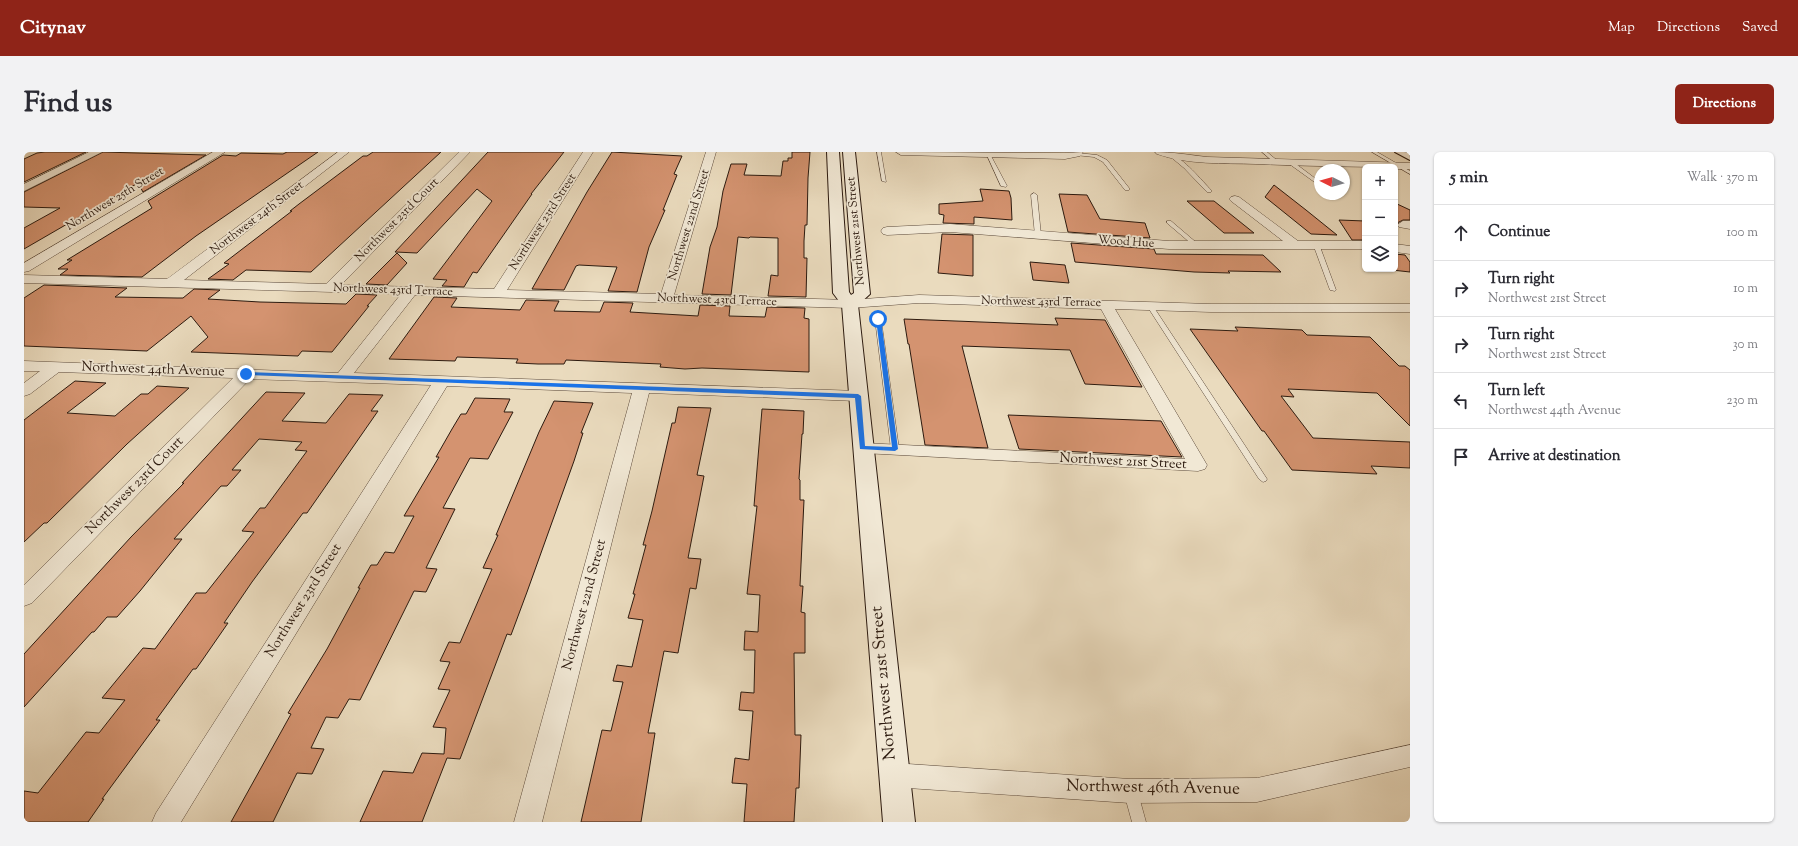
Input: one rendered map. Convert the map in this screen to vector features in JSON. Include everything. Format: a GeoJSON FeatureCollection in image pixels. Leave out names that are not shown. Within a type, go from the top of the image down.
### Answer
{"type":"FeatureCollection","features":[{"type":"Feature","properties":{"kind":"street"},"geometry":{"type":"LineString","coordinates":[[24,188],[97,152]]}},
{"type":"Feature","properties":{"kind":"street","name":"Northwest 25th Street"},"geometry":{"type":"LineString","coordinates":[[24,268],[220,152]]}},
{"type":"Feature","properties":{"kind":"street","name":"Northwest 24th Street"},"geometry":{"type":"LineString","coordinates":[[171,283],[344,152]]}},
{"type":"Feature","properties":{"kind":"street","name":"Northwest 23rd Court"},"geometry":{"type":"LineString","coordinates":[[330,288],[465,152]]}},
{"type":"Feature","properties":{"kind":"street","name":"Northwest 23rd Street"},"geometry":{"type":"LineString","coordinates":[[498,293],[588,152]]}},
{"type":"Feature","properties":{"kind":"street","name":"Northwest 22nd Street"},"geometry":{"type":"LineString","coordinates":[[666,299],[711,152]]}},
{"type":"Feature","properties":{"kind":"street","name":"Northwest 21st Street"},"geometry":{"type":"LineString","coordinates":[[833,152],[841,293],[850,304],[862,448],[893,775],[899,822]]}},
{"type":"Feature","properties":{"kind":"street","name":"Northwest 21st Street"},"geometry":{"type":"LineString","coordinates":[[849,152],[862,294],[850,304]]}},
{"type":"Feature","properties":{"kind":"street"},"geometry":{"type":"LineString","coordinates":[[900,152],[1065,156],[1077,153]]}},
{"type":"Feature","properties":{"kind":"street"},"geometry":{"type":"LineString","coordinates":[[1160,152],[1174,157],[1206,160],[1362,164]]}},
{"type":"Feature","properties":{"kind":"street"},"geometry":{"type":"LineString","coordinates":[[1401,152],[1410,157]]}},
{"type":"Feature","properties":{"kind":"street"},"geometry":{"type":"LineString","coordinates":[[1398,165],[1410,166]]}},
{"type":"Feature","properties":{"kind":"street"},"geometry":{"type":"LineString","coordinates":[[1235,199],[1295,244]]}},
{"type":"Feature","properties":{"kind":"street","name":"Wood Hue"},"geometry":{"type":"LineString","coordinates":[[887,231],[950,228],[1148,244],[1316,244],[1362,246]]}},
{"type":"Feature","properties":{"kind":"street"},"geometry":{"type":"LineString","coordinates":[[1398,248],[1410,250]]}},
{"type":"Feature","properties":{"kind":"street","name":"Northwest 43rd Terrace"},"geometry":{"type":"LineString","coordinates":[[24,279],[850,304],[919,299],[1211,308],[1410,308]]}},
{"type":"Feature","properties":{"kind":"street"},"geometry":{"type":"LineString","coordinates":[[343,377],[411,291]]}},
{"type":"Feature","properties":{"kind":"street","name":"Northwest 21st Street"},"geometry":{"type":"LineString","coordinates":[[862,448],[1198,466],[1104,304]]}},
{"type":"Feature","properties":{"kind":"street","name":"Northwest 44th Avenue"},"geometry":{"type":"LineString","coordinates":[[24,366],[642,387],[858,396]]}},
{"type":"Feature","properties":{"kind":"street"},"geometry":{"type":"LineString","coordinates":[[24,391],[56,367]]}},
{"type":"Feature","properties":{"kind":"street","name":"Northwest 23rd Court"},"geometry":{"type":"LineString","coordinates":[[24,598],[246,374]]}},
{"type":"Feature","properties":{"kind":"street","name":"Northwest 23rd Street"},"geometry":{"type":"LineString","coordinates":[[166,822],[442,381]]}},
{"type":"Feature","properties":{"kind":"street","name":"Northwest 22nd Street"},"geometry":{"type":"LineString","coordinates":[[528,822],[642,387]]}},
{"type":"Feature","properties":{"kind":"street","name":"Northwest 46th Avenue"},"geometry":{"type":"LineString","coordinates":[[893,775],[1130,791],[1257,790],[1410,756]]}},
{"type":"Feature","properties":{"kind":"lane"},"geometry":{"type":"LineString","coordinates":[[879,152],[884,181]]}},
{"type":"Feature","properties":{"kind":"lane"},"geometry":{"type":"LineString","coordinates":[[1264,152],[1277,162]]}},
{"type":"Feature","properties":{"kind":"lane"},"geometry":{"type":"LineString","coordinates":[[1374,152],[1394,164]]}},
{"type":"Feature","properties":{"kind":"lane"},"geometry":{"type":"LineString","coordinates":[[981,153],[1004,186]]}},
{"type":"Feature","properties":{"kind":"lane"},"geometry":{"type":"LineString","coordinates":[[1077,153],[1095,156],[1105,161],[1127,189]]}},
{"type":"Feature","properties":{"kind":"lane"},"geometry":{"type":"LineString","coordinates":[[1174,157],[1209,190]]}},
{"type":"Feature","properties":{"kind":"lane"},"geometry":{"type":"LineString","coordinates":[[1290,162],[1314,180]]}},
{"type":"Feature","properties":{"kind":"lane"},"geometry":{"type":"LineString","coordinates":[[1398,166],[1410,173]]}},
{"type":"Feature","properties":{"kind":"lane"},"geometry":{"type":"LineString","coordinates":[[1034,195],[1038,235]]}},
{"type":"Feature","properties":{"kind":"lane"},"geometry":{"type":"LineString","coordinates":[[1169,222],[1196,245]]}},
{"type":"Feature","properties":{"kind":"lane"},"geometry":{"type":"LineString","coordinates":[[1316,244],[1333,290]]}},
{"type":"Feature","properties":{"kind":"lane"},"geometry":{"type":"LineString","coordinates":[[1150,306],[1263,479]]}},
{"type":"Feature","properties":{"kind":"lane"},"geometry":{"type":"LineString","coordinates":[[878,319],[895,449]]}},
{"type":"Feature","properties":{"kind":"lane"},"geometry":{"type":"LineString","coordinates":[[1130,791],[1140,822]]}},
{"type":"Feature","properties":{"kind":"building"},"geometry":{"type":"Polygon","coordinates":[[[86,152],[24,182],[24,159],[37,153],[86,152]]]}},
{"type":"Feature","properties":{"kind":"building"},"geometry":{"type":"Polygon","coordinates":[[[103,152],[206,155],[143,192],[138,183],[24,249],[24,228],[60,208],[24,207],[24,192],[103,152]]]}},
{"type":"Feature","properties":{"kind":"building"},"geometry":{"type":"Polygon","coordinates":[[[287,152],[318,152],[196,236],[142,277],[60,275],[68,269],[58,269],[72,260],[67,260],[152,208],[148,201],[223,155],[236,156],[241,153],[283,154],[287,152]]]}},
{"type":"Feature","properties":{"kind":"building"},"geometry":{"type":"Polygon","coordinates":[[[373,152],[441,152],[311,272],[246,270],[233,280],[208,279],[229,264],[224,263],[299,204],[363,156],[367,156],[373,152]]]}},
{"type":"Feature","properties":{"kind":"building"},"geometry":{"type":"Polygon","coordinates":[[[488,152],[564,152],[531,194],[477,273],[473,272],[464,287],[442,286],[447,280],[433,279],[492,201],[477,189],[417,253],[395,252],[488,152]]]}},
{"type":"Feature","properties":{"kind":"building"},"geometry":{"type":"Polygon","coordinates":[[[612,152],[682,156],[674,174],[677,175],[663,210],[665,210],[649,247],[637,292],[608,291],[617,267],[579,265],[576,266],[564,290],[532,289],[587,192],[612,152]]]}},
{"type":"Feature","properties":{"kind":"building"},"geometry":{"type":"Polygon","coordinates":[[[792,152],[810,152],[807,225],[805,225],[804,241],[804,258],[807,258],[806,297],[768,296],[771,275],[778,276],[778,238],[750,237],[738,237],[731,295],[702,294],[710,247],[717,227],[723,191],[731,164],[747,164],[744,175],[781,176],[783,161],[788,161],[788,158],[792,158],[792,152]]]}},
{"type":"Feature","properties":{"kind":"building"},"geometry":{"type":"Polygon","coordinates":[[[1274,185],[1337,235],[1311,234],[1265,197],[1274,185]]]}},
{"type":"Feature","properties":{"kind":"building"},"geometry":{"type":"Polygon","coordinates":[[[980,189],[1009,191],[1011,198],[1012,220],[974,217],[974,224],[943,223],[944,215],[939,214],[939,204],[983,201],[980,189]]]}},
{"type":"Feature","properties":{"kind":"building"},"geometry":{"type":"Polygon","coordinates":[[[1059,194],[1087,195],[1100,219],[1145,223],[1150,238],[1068,232],[1059,194]]]}},
{"type":"Feature","properties":{"kind":"building"},"geometry":{"type":"Polygon","coordinates":[[[1187,201],[1214,201],[1254,233],[1224,233],[1187,201]]]}},
{"type":"Feature","properties":{"kind":"building"},"geometry":{"type":"Polygon","coordinates":[[[1398,204],[1410,210],[1410,220],[1403,220],[1398,222],[1398,204]]]}},
{"type":"Feature","properties":{"kind":"building"},"geometry":{"type":"Polygon","coordinates":[[[1339,220],[1362,221],[1362,240],[1352,240],[1339,220]]]}},
{"type":"Feature","properties":{"kind":"building"},"geometry":{"type":"Polygon","coordinates":[[[942,234],[973,235],[973,276],[938,273],[942,234]]]}},
{"type":"Feature","properties":{"kind":"building"},"geometry":{"type":"Polygon","coordinates":[[[1071,243],[1154,249],[1156,254],[1263,255],[1281,272],[1194,272],[1075,262],[1071,243]]]}},
{"type":"Feature","properties":{"kind":"building"},"geometry":{"type":"Polygon","coordinates":[[[397,253],[407,263],[387,285],[366,284],[397,253]]]}},
{"type":"Feature","properties":{"kind":"building"},"geometry":{"type":"Polygon","coordinates":[[[1398,254],[1405,255],[1410,262],[1410,272],[1398,271],[1398,254]]]}},
{"type":"Feature","properties":{"kind":"building"},"geometry":{"type":"Polygon","coordinates":[[[1030,262],[1065,265],[1069,283],[1033,280],[1030,262]]]}},
{"type":"Feature","properties":{"kind":"building"},"geometry":{"type":"Polygon","coordinates":[[[44,285],[127,288],[115,297],[183,298],[194,289],[220,290],[208,299],[260,302],[346,304],[356,294],[377,295],[332,352],[302,351],[298,356],[191,352],[208,337],[191,316],[147,351],[24,346],[24,298],[44,285]]]}},
{"type":"Feature","properties":{"kind":"building"},"geometry":{"type":"Polygon","coordinates":[[[434,297],[457,298],[451,307],[520,310],[526,300],[559,301],[554,311],[600,312],[604,302],[633,303],[630,312],[698,316],[700,305],[730,306],[729,316],[765,317],[767,307],[805,308],[804,318],[809,319],[809,372],[702,368],[685,369],[660,367],[661,364],[566,360],[564,364],[538,364],[516,363],[518,359],[457,357],[455,361],[389,359],[434,297]]]}},
{"type":"Feature","properties":{"kind":"building"},"geometry":{"type":"Polygon","coordinates":[[[1055,318],[1105,320],[1142,387],[1085,384],[1070,350],[962,346],[988,448],[925,445],[904,319],[1058,325],[1055,318]]]}},
{"type":"Feature","properties":{"kind":"building"},"geometry":{"type":"Polygon","coordinates":[[[1235,327],[1302,330],[1307,335],[1370,337],[1399,366],[1405,366],[1410,370],[1410,426],[1377,393],[1288,389],[1294,397],[1281,396],[1313,438],[1410,442],[1410,468],[1371,466],[1377,474],[1292,470],[1264,431],[1262,431],[1190,329],[1238,331],[1235,327]]]}},
{"type":"Feature","properties":{"kind":"building"},"geometry":{"type":"Polygon","coordinates":[[[75,381],[106,383],[67,413],[115,416],[141,394],[148,394],[157,386],[189,388],[127,444],[47,523],[44,523],[24,542],[24,420],[75,381]]]}},
{"type":"Feature","properties":{"kind":"building"},"geometry":{"type":"Polygon","coordinates":[[[266,392],[305,393],[282,421],[326,423],[349,394],[383,395],[371,411],[378,411],[307,513],[303,513],[252,582],[224,623],[228,623],[196,669],[193,669],[156,720],[160,720],[102,799],[104,799],[88,822],[24,822],[24,791],[38,793],[86,732],[99,733],[125,700],[102,698],[143,648],[155,649],[196,593],[206,593],[254,532],[242,531],[260,508],[265,508],[307,451],[295,450],[302,442],[259,439],[232,470],[241,470],[227,486],[221,486],[174,539],[182,539],[140,591],[117,617],[107,617],[94,632],[92,632],[24,707],[24,654],[131,537],[184,483],[182,483],[266,392]]]}},
{"type":"Feature","properties":{"kind":"building"},"geometry":{"type":"Polygon","coordinates":[[[475,398],[510,399],[504,412],[513,412],[488,459],[470,458],[443,508],[455,509],[426,568],[437,569],[426,592],[414,591],[360,700],[349,699],[338,718],[326,717],[311,748],[324,749],[312,774],[297,773],[273,822],[231,822],[291,714],[288,713],[327,649],[371,565],[377,565],[385,552],[394,553],[414,516],[404,516],[439,457],[436,457],[461,414],[466,414],[475,398]]]}},
{"type":"Feature","properties":{"kind":"building"},"geometry":{"type":"Polygon","coordinates":[[[554,401],[593,403],[581,433],[583,433],[574,461],[511,635],[507,634],[460,759],[447,758],[422,822],[360,822],[383,771],[413,773],[422,753],[444,754],[446,728],[433,727],[450,690],[438,689],[450,662],[440,661],[449,642],[460,643],[492,569],[483,568],[498,535],[496,535],[539,432],[554,401]]]}},
{"type":"Feature","properties":{"kind":"building"},"geometry":{"type":"Polygon","coordinates":[[[678,407],[711,408],[697,475],[704,476],[688,558],[701,559],[696,589],[690,588],[678,653],[664,651],[648,733],[655,733],[641,822],[581,822],[602,730],[611,731],[623,682],[613,681],[617,665],[632,667],[643,620],[628,618],[646,545],[643,545],[672,423],[675,423],[678,407]]]}},
{"type":"Feature","properties":{"kind":"building"},"geometry":{"type":"Polygon","coordinates":[[[762,409],[804,411],[799,479],[800,500],[804,500],[800,586],[803,586],[801,612],[805,613],[805,653],[794,653],[795,735],[801,735],[799,788],[796,788],[794,822],[744,822],[747,784],[732,783],[735,758],[749,760],[753,711],[739,710],[741,692],[754,693],[755,650],[744,650],[745,631],[758,632],[760,595],[747,594],[757,506],[754,506],[762,409]]]}},
{"type":"Feature","properties":{"kind":"building"},"geometry":{"type":"Polygon","coordinates":[[[1008,415],[1161,421],[1182,457],[1019,449],[1008,415]]]}},
{"type":"Feature","properties":{"kind":"route"},"geometry":{"type":"LineString","coordinates":[[246,374],[642,387],[858,396],[862,448],[895,449],[878,319]]}}]}
